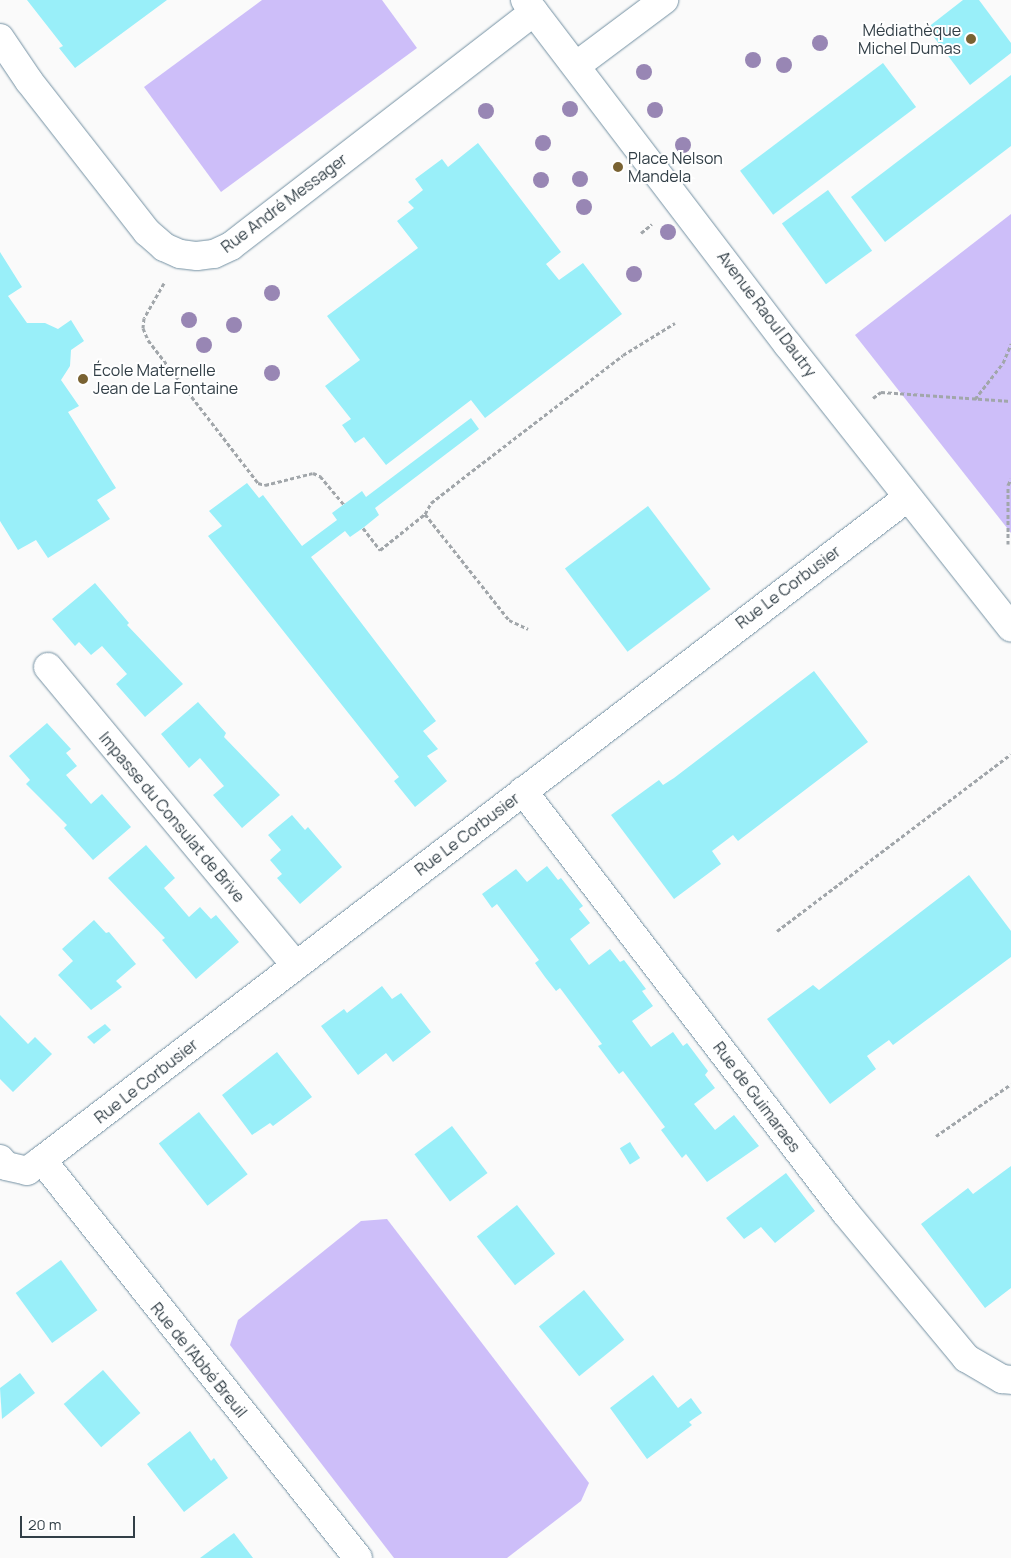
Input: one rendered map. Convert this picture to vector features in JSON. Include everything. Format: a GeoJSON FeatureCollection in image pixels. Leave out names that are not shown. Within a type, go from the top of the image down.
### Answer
{"type":"FeatureCollection","features":[{"type":"Feature","properties":{"kind":"street"},"geometry":{"type":"LineString","coordinates":[[577,65],[664,0]]}},
{"type":"Feature","properties":{"kind":"street","name":"Avenue Raoul Dautry"},"geometry":{"type":"LineString","coordinates":[[530,6],[577,65],[788,345],[847,418],[907,498],[1011,627]]}},
{"type":"Feature","properties":{"kind":"street","name":"Rue André Messager"},"geometry":{"type":"LineString","coordinates":[[0,38],[29,81],[147,232],[164,247],[180,254],[214,254],[231,246],[530,6]]}},
{"type":"Feature","properties":{"kind":"street","name":"Rue Le Corbusier"},"geometry":{"type":"LineString","coordinates":[[35,1166],[907,498]]}},
{"type":"Feature","properties":{"kind":"street","name":"Impasse du Consulat de Brive"},"geometry":{"type":"LineString","coordinates":[[48,667],[296,966]]}},
{"type":"Feature","properties":{"kind":"street","name":"Rue de Guimaraes"},"geometry":{"type":"LineString","coordinates":[[523,791],[845,1212],[966,1358],[1002,1379],[1011,1380]]}},
{"type":"Feature","properties":{"kind":"street"},"geometry":{"type":"LineString","coordinates":[[0,1159],[6,1166],[35,1166]]}},
{"type":"Feature","properties":{"kind":"street","name":"Rue de l'Abbé Breuil"},"geometry":{"type":"LineString","coordinates":[[35,1166],[358,1558]]}},
{"type":"Feature","properties":{"kind":"path"},"geometry":{"type":"LineString","coordinates":[[180,254],[144,318],[143,328],[148,340],[258,483],[265,485],[313,473],[320,476],[344,504]]}},
{"type":"Feature","properties":{"kind":"path"},"geometry":{"type":"LineString","coordinates":[[363,528],[380,550],[425,514],[431,503],[479,465],[623,355],[675,323]]}},
{"type":"Feature","properties":{"kind":"path"},"geometry":{"type":"LineString","coordinates":[[975,399],[1003,363],[1011,344]]}},
{"type":"Feature","properties":{"kind":"path"},"geometry":{"type":"LineString","coordinates":[[847,418],[881,392],[1011,401]]}},
{"type":"Feature","properties":{"kind":"path"},"geometry":{"type":"LineString","coordinates":[[1008,544],[1008,485],[1011,479]]}},
{"type":"Feature","properties":{"kind":"path"},"geometry":{"type":"LineString","coordinates":[[425,514],[509,620],[528,629]]}},
{"type":"Feature","properties":{"kind":"path"},"geometry":{"type":"LineString","coordinates":[[777,931],[1011,754]]}},
{"type":"Feature","properties":{"kind":"path"},"geometry":{"type":"LineString","coordinates":[[936,1136],[1011,1084]]}},
{"type":"Feature","properties":{"kind":"shaded area"},"geometry":{"type":"Polygon","coordinates":[[[262,0],[382,0],[417,48],[221,192],[144,87],[262,0]]]}},
{"type":"Feature","properties":{"kind":"shaded area"},"geometry":{"type":"Polygon","coordinates":[[[1011,214],[1011,533],[855,335],[1011,214]]]}},
{"type":"Feature","properties":{"kind":"shaded area"},"geometry":{"type":"Polygon","coordinates":[[[387,1219],[589,1483],[581,1501],[507,1558],[394,1558],[230,1345],[238,1320],[361,1221],[387,1219]]]}},
{"type":"Feature","properties":{"kind":"building"},"geometry":{"type":"Polygon","coordinates":[[[27,0],[167,0],[75,68],[59,48],[63,46],[27,0]]]}},
{"type":"Feature","properties":{"kind":"building"},"geometry":{"type":"Polygon","coordinates":[[[963,0],[979,0],[1011,43],[1011,53],[970,85],[927,28],[963,0]]]}},
{"type":"Feature","properties":{"kind":"building"},"geometry":{"type":"Polygon","coordinates":[[[883,63],[916,107],[773,215],[740,171],[883,63]]]}},
{"type":"Feature","properties":{"kind":"building"},"geometry":{"type":"Polygon","coordinates":[[[1011,75],[1011,146],[885,242],[851,197],[1011,75]]]}},
{"type":"Feature","properties":{"kind":"building"},"geometry":{"type":"Polygon","coordinates":[[[478,143],[561,252],[546,264],[559,280],[583,263],[622,314],[485,418],[471,400],[386,465],[364,437],[355,443],[342,425],[351,419],[325,386],[360,360],[327,316],[418,248],[397,221],[414,208],[408,202],[423,190],[415,179],[442,159],[448,167],[478,143]]]}},
{"type":"Feature","properties":{"kind":"building"},"geometry":{"type":"Polygon","coordinates":[[[828,190],[872,251],[826,284],[782,224],[828,190]]]}},
{"type":"Feature","properties":{"kind":"building"},"geometry":{"type":"Polygon","coordinates":[[[0,252],[22,287],[8,296],[27,323],[45,323],[58,329],[71,320],[84,341],[71,350],[70,366],[61,380],[79,406],[68,412],[116,488],[97,500],[110,519],[48,558],[36,540],[18,550],[0,521],[0,252]]]}},
{"type":"Feature","properties":{"kind":"building"},"geometry":{"type":"Polygon","coordinates":[[[471,418],[479,429],[375,508],[379,515],[363,528],[350,537],[345,531],[311,557],[436,721],[423,731],[438,749],[427,756],[447,781],[415,807],[394,781],[399,777],[208,536],[222,526],[209,511],[247,483],[259,498],[263,495],[302,546],[337,520],[332,513],[362,491],[366,497],[471,418]]]}},
{"type":"Feature","properties":{"kind":"building"},"geometry":{"type":"Polygon","coordinates":[[[648,506],[711,589],[628,652],[565,569],[648,506]]]}},
{"type":"Feature","properties":{"kind":"building"},"geometry":{"type":"Polygon","coordinates":[[[95,583],[129,623],[127,625],[183,684],[145,717],[116,684],[127,674],[102,646],[91,655],[79,642],[75,646],[52,619],[95,583]]]}},
{"type":"Feature","properties":{"kind":"building"},"geometry":{"type":"Polygon","coordinates":[[[814,671],[868,742],[738,841],[733,835],[712,851],[721,864],[674,899],[611,815],[659,780],[663,785],[674,778],[814,671]]]}},
{"type":"Feature","properties":{"kind":"building"},"geometry":{"type":"Polygon","coordinates":[[[198,702],[226,733],[224,737],[280,795],[242,828],[213,795],[224,786],[200,758],[189,768],[161,734],[198,702]]]}},
{"type":"Feature","properties":{"kind":"building"},"geometry":{"type":"Polygon","coordinates":[[[47,723],[71,749],[66,753],[77,766],[66,775],[91,804],[102,794],[131,827],[93,860],[64,828],[67,825],[26,784],[30,780],[9,756],[47,723]]]}},
{"type":"Feature","properties":{"kind":"building"},"geometry":{"type":"Polygon","coordinates":[[[292,815],[305,830],[308,827],[342,867],[300,904],[277,878],[282,874],[270,860],[281,850],[268,835],[292,815]]]}},
{"type":"Feature","properties":{"kind":"building"},"geometry":{"type":"Polygon","coordinates":[[[146,845],[175,878],[164,888],[189,917],[200,907],[211,919],[216,915],[239,942],[196,979],[162,940],[165,938],[108,878],[146,845]]]}},
{"type":"Feature","properties":{"kind":"building"},"geometry":{"type":"Polygon","coordinates":[[[547,866],[558,880],[561,878],[583,906],[579,909],[590,923],[570,939],[589,965],[610,949],[620,962],[624,960],[646,989],[642,991],[653,1006],[632,1021],[651,1047],[673,1032],[683,1046],[687,1043],[708,1071],[705,1075],[715,1088],[694,1104],[715,1130],[734,1115],[759,1146],[707,1182],[686,1154],[682,1158],[661,1130],[665,1127],[623,1071],[619,1074],[598,1046],[602,1044],[560,988],[556,991],[545,977],[535,963],[539,960],[497,904],[492,908],[482,894],[516,869],[527,882],[547,866]]]}},
{"type":"Feature","properties":{"kind":"building"},"geometry":{"type":"Polygon","coordinates":[[[969,875],[1011,931],[1011,957],[893,1045],[889,1040],[867,1056],[876,1069],[830,1104],[767,1019],[813,985],[819,990],[969,875]]]}},
{"type":"Feature","properties":{"kind":"building"},"geometry":{"type":"Polygon","coordinates":[[[94,920],[106,933],[109,932],[136,964],[116,981],[122,987],[91,1010],[58,975],[73,961],[62,949],[94,920]]]}},
{"type":"Feature","properties":{"kind":"building"},"geometry":{"type":"Polygon","coordinates":[[[382,986],[392,999],[401,993],[431,1032],[393,1062],[386,1053],[358,1075],[321,1026],[344,1009],[347,1013],[382,986]]]}},
{"type":"Feature","properties":{"kind":"building"},"geometry":{"type":"Polygon","coordinates":[[[0,1015],[28,1044],[35,1037],[52,1054],[13,1092],[0,1079],[0,1015]]]}},
{"type":"Feature","properties":{"kind":"building"},"geometry":{"type":"Polygon","coordinates":[[[105,1024],[111,1030],[94,1044],[87,1037],[105,1024]]]}},
{"type":"Feature","properties":{"kind":"building"},"geometry":{"type":"Polygon","coordinates":[[[277,1052],[312,1097],[273,1126],[270,1123],[252,1135],[222,1095],[277,1052]]]}},
{"type":"Feature","properties":{"kind":"building"},"geometry":{"type":"Polygon","coordinates":[[[199,1112],[248,1174],[207,1206],[159,1143],[199,1112]]]}},
{"type":"Feature","properties":{"kind":"building"},"geometry":{"type":"Polygon","coordinates":[[[452,1126],[488,1173],[450,1201],[414,1154],[452,1126]]]}},
{"type":"Feature","properties":{"kind":"building"},"geometry":{"type":"Polygon","coordinates":[[[630,1142],[640,1158],[630,1164],[620,1148],[630,1142]]]}},
{"type":"Feature","properties":{"kind":"building"},"geometry":{"type":"Polygon","coordinates":[[[1011,1166],[1011,1288],[985,1308],[921,1224],[968,1188],[973,1194],[1011,1166]]]}},
{"type":"Feature","properties":{"kind":"building"},"geometry":{"type":"Polygon","coordinates":[[[786,1173],[815,1211],[775,1243],[761,1227],[744,1239],[726,1218],[786,1173]]]}},
{"type":"Feature","properties":{"kind":"building"},"geometry":{"type":"Polygon","coordinates":[[[517,1205],[555,1254],[515,1285],[477,1236],[517,1205]]]}},
{"type":"Feature","properties":{"kind":"building"},"geometry":{"type":"Polygon","coordinates":[[[61,1260],[97,1310],[52,1343],[16,1293],[61,1260]]]}},
{"type":"Feature","properties":{"kind":"building"},"geometry":{"type":"Polygon","coordinates":[[[584,1290],[624,1340],[579,1376],[539,1327],[584,1290]]]}},
{"type":"Feature","properties":{"kind":"building"},"geometry":{"type":"Polygon","coordinates":[[[103,1370],[140,1413],[101,1447],[64,1404],[103,1370]]]}},
{"type":"Feature","properties":{"kind":"building"},"geometry":{"type":"Polygon","coordinates":[[[20,1373],[35,1393],[2,1419],[0,1388],[20,1373]]]}},
{"type":"Feature","properties":{"kind":"building"},"geometry":{"type":"Polygon","coordinates":[[[653,1375],[678,1408],[691,1398],[702,1413],[689,1422],[692,1425],[647,1459],[610,1408],[653,1375]]]}},
{"type":"Feature","properties":{"kind":"building"},"geometry":{"type":"Polygon","coordinates":[[[190,1431],[211,1461],[214,1458],[228,1478],[184,1512],[147,1464],[190,1431]]]}},
{"type":"Feature","properties":{"kind":"building"},"geometry":{"type":"Polygon","coordinates":[[[234,1533],[253,1558],[200,1558],[234,1533]]]}},
{"type":"Feature","properties":{"kind":"place","name":"Médiathèque Michel Dumas"},"geometry":{"type":"Point","coordinates":[971,39]}},
{"type":"Feature","properties":{"kind":"place","name":"Place Nelson Mandela"},"geometry":{"type":"Point","coordinates":[618,167]}},
{"type":"Feature","properties":{"kind":"place","name":"École Maternelle Jean de La Fontaine"},"geometry":{"type":"Point","coordinates":[83,379]}}]}
